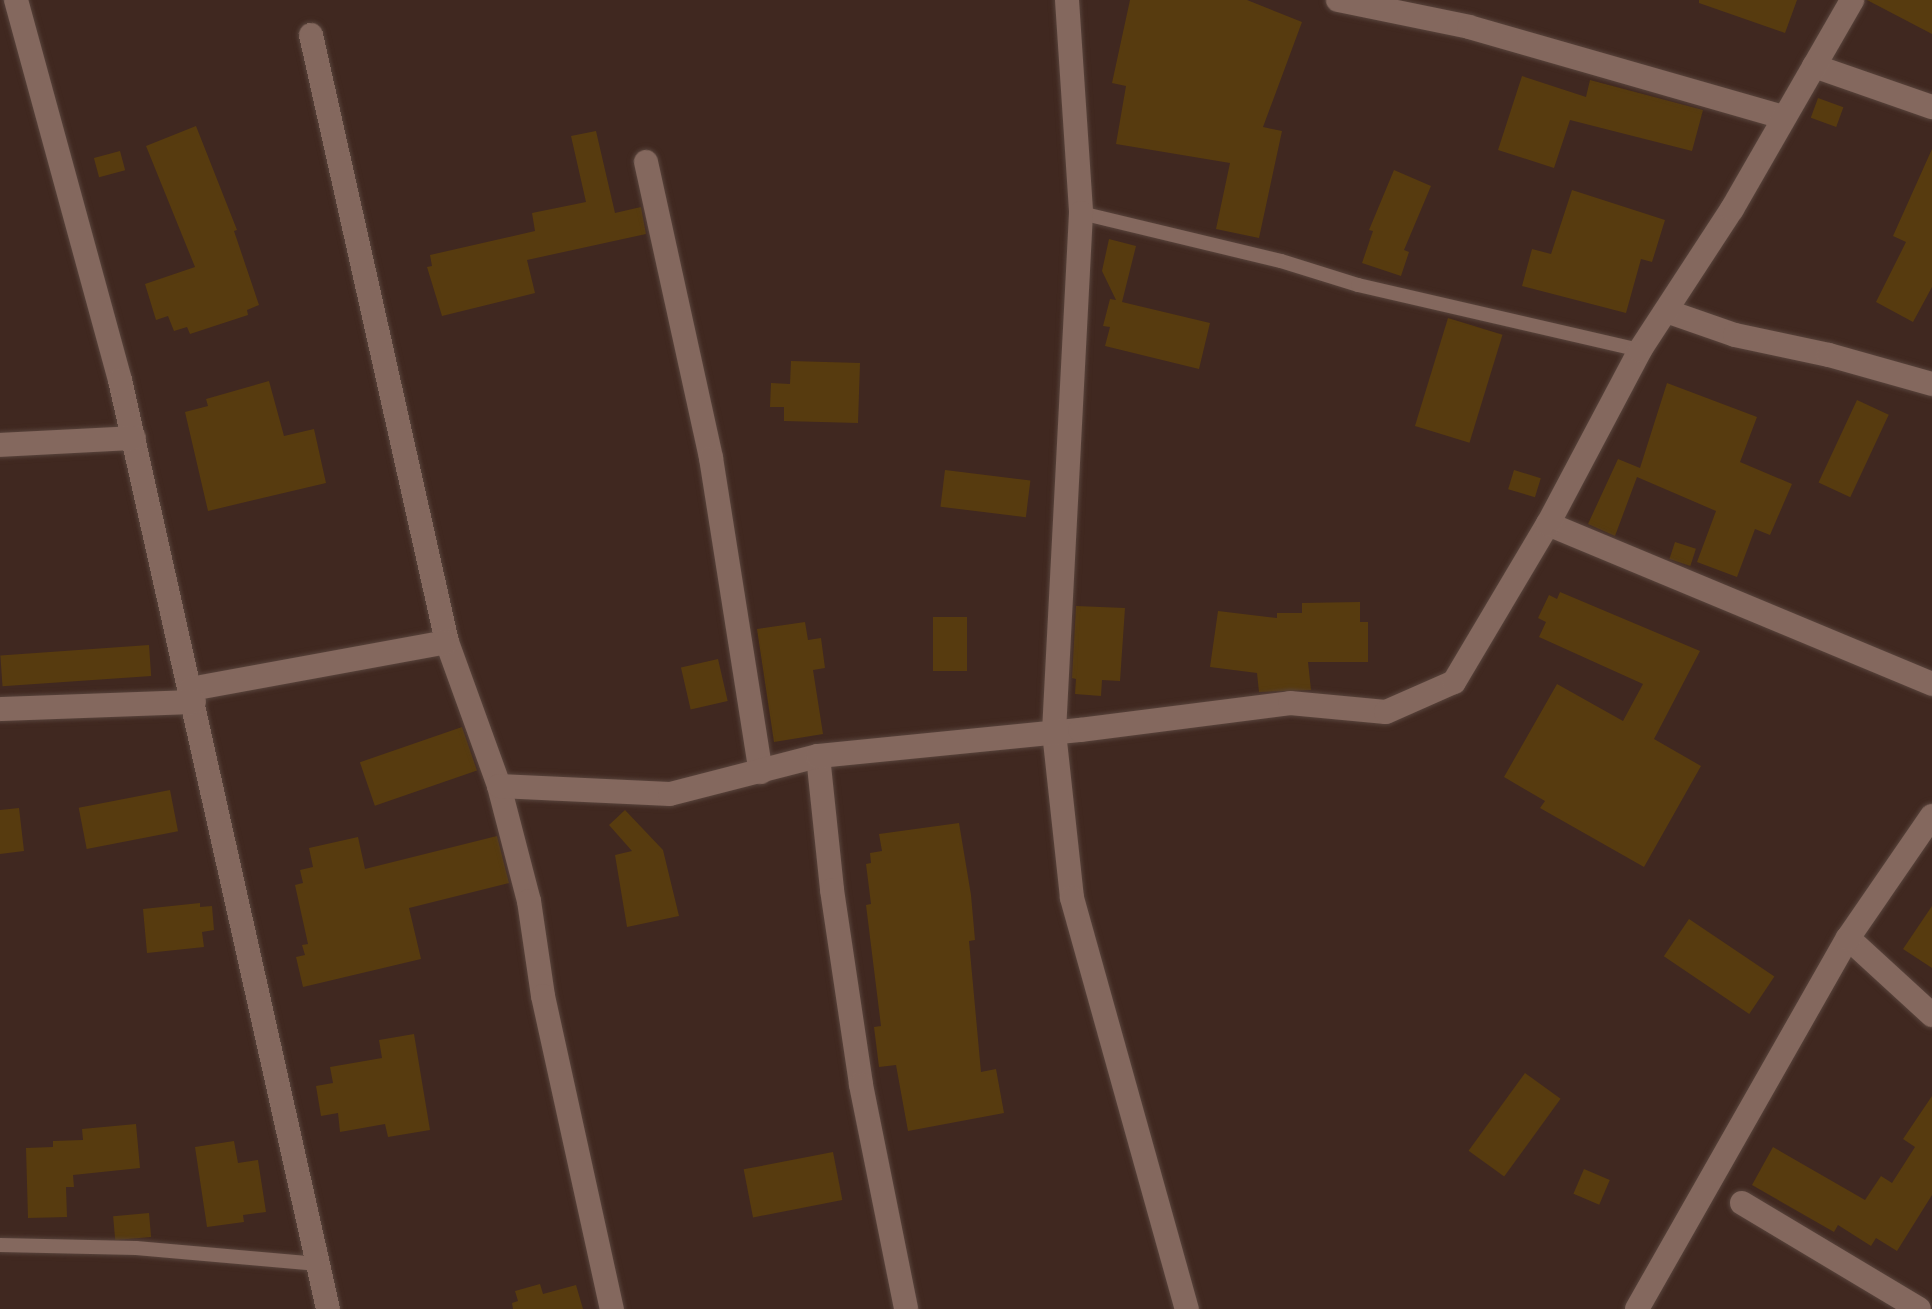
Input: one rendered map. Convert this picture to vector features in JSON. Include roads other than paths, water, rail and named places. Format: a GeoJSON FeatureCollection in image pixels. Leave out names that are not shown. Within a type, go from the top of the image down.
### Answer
{"type":"FeatureCollection","features":[{"type":"Feature","properties":{"kind":"street"},"geometry":{"type":"LineString","coordinates":[[16,0],[134,438],[328,1309]]}},
{"type":"Feature","properties":{"kind":"street"},"geometry":{"type":"LineString","coordinates":[[1067,0],[1081,213],[1054,732],[1072,898],[1187,1309]]}},
{"type":"Feature","properties":{"kind":"street"},"geometry":{"type":"LineString","coordinates":[[1338,0],[1469,27],[1782,117]]}},
{"type":"Feature","properties":{"kind":"street"},"geometry":{"type":"LineString","coordinates":[[499,786],[670,794],[818,756],[1054,732],[1290,703],[1386,712],[1454,682],[1548,524],[1640,350],[1732,209],[1782,117],[1852,0]]}},
{"type":"Feature","properties":{"kind":"street"},"geometry":{"type":"LineString","coordinates":[[311,35],[447,642],[499,786],[529,901],[543,996],[612,1309]]}},
{"type":"Feature","properties":{"kind":"street"},"geometry":{"type":"LineString","coordinates":[[1814,66],[1932,107]]}},
{"type":"Feature","properties":{"kind":"street"},"geometry":{"type":"LineString","coordinates":[[646,162],[711,458],[761,772]]}},
{"type":"Feature","properties":{"kind":"street"},"geometry":{"type":"LineString","coordinates":[[1666,311],[1735,335],[1829,355],[1932,384]]}},
{"type":"Feature","properties":{"kind":"street"},"geometry":{"type":"LineString","coordinates":[[0,445],[134,438]]}},
{"type":"Feature","properties":{"kind":"street"},"geometry":{"type":"LineString","coordinates":[[1548,524],[1932,684]]}},
{"type":"Feature","properties":{"kind":"street"},"geometry":{"type":"LineString","coordinates":[[0,709],[192,696],[447,642]]}},
{"type":"Feature","properties":{"kind":"street"},"geometry":{"type":"LineString","coordinates":[[818,756],[832,890],[861,1085],[906,1309]]}},
{"type":"Feature","properties":{"kind":"street"},"geometry":{"type":"LineString","coordinates":[[1637,1309],[1848,938],[1932,816]]}},
{"type":"Feature","properties":{"kind":"street"},"geometry":{"type":"LineString","coordinates":[[1848,938],[1932,1015]]}},
{"type":"Feature","properties":{"kind":"street"},"geometry":{"type":"LineString","coordinates":[[1742,1203],[1919,1309]]}},
{"type":"Feature","properties":{"kind":"lane"},"geometry":{"type":"LineString","coordinates":[[1081,213],[1281,261],[1358,285],[1640,350]]}},
{"type":"Feature","properties":{"kind":"lane"},"geometry":{"type":"LineString","coordinates":[[0,1245],[136,1248],[318,1264]]}}]}
